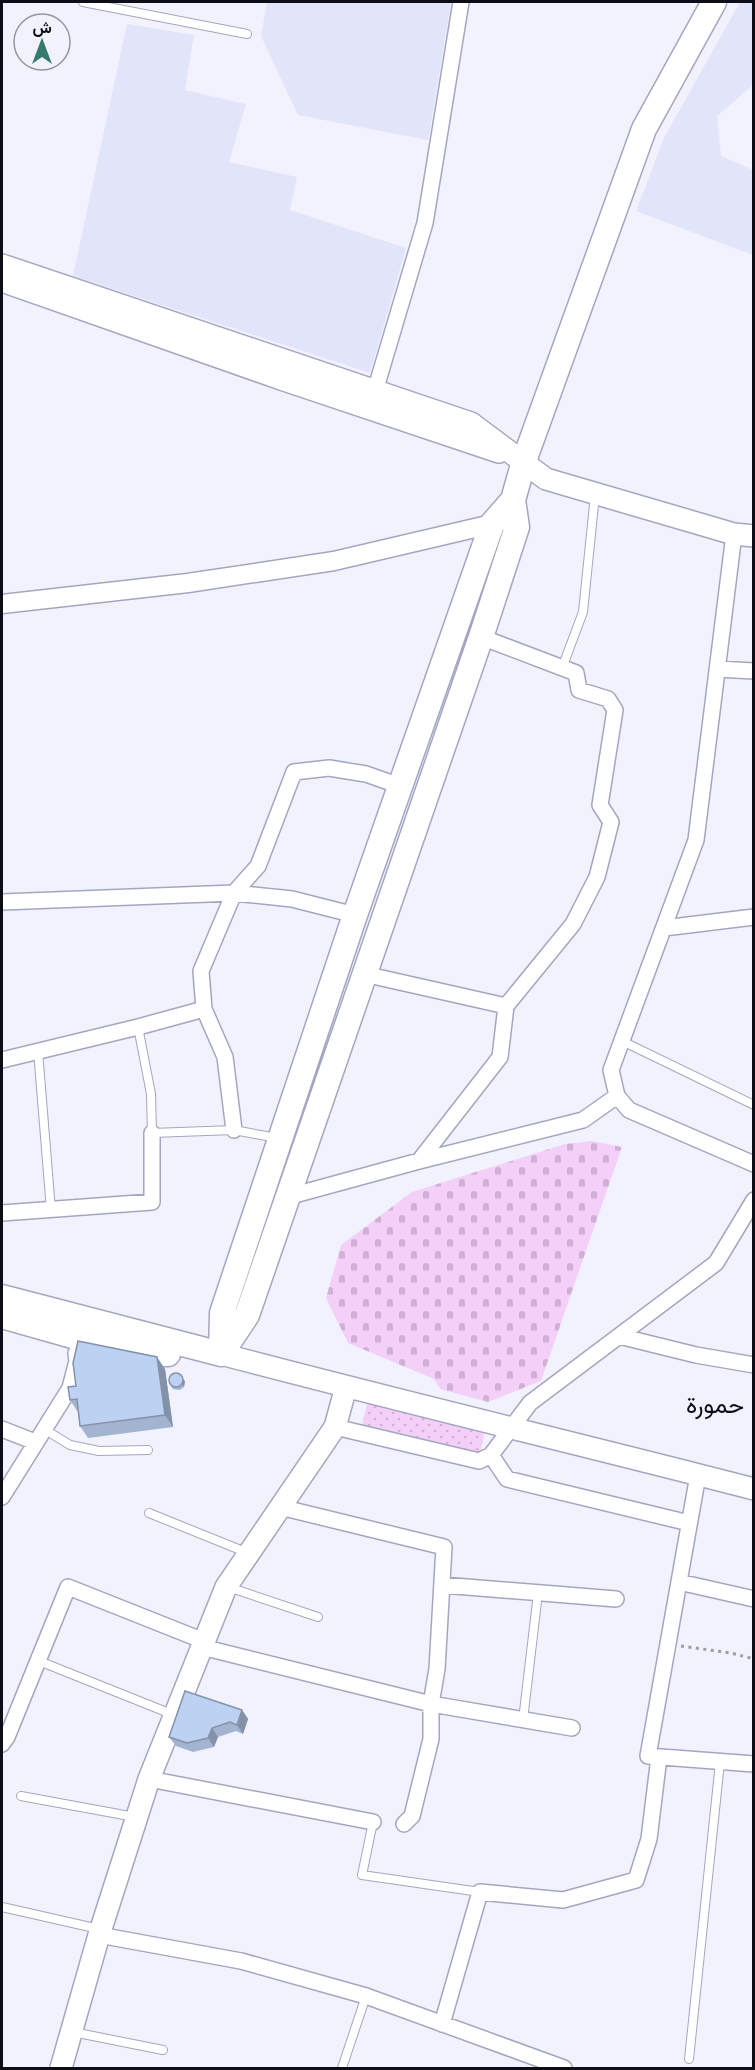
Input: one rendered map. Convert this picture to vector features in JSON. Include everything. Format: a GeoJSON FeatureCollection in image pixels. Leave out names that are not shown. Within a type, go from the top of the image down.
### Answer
{"type":"FeatureCollection","features":[{"type":"Feature","properties":{"kind":"main road"},"geometry":{"type":"LineString","coordinates":[[221,1354],[222,1313],[355,915],[492,524],[513,500],[524,461],[644,129],[714,2]]}},
{"type":"Feature","properties":{"kind":"main road"},"geometry":{"type":"LineString","coordinates":[[2,265],[471,423],[546,479],[744,535]]}},
{"type":"Feature","properties":{"kind":"main road"},"geometry":{"type":"LineString","coordinates":[[2,281],[524,461]]}},
{"type":"Feature","properties":{"kind":"main road"},"geometry":{"type":"LineString","coordinates":[[221,1354],[247,1316],[481,637],[518,527],[513,500]]}},
{"type":"Feature","properties":{"kind":"main road"},"geometry":{"type":"LineString","coordinates":[[2,1297],[78,1327],[157,1354],[221,1354],[753,1489]]}},
{"type":"Feature","properties":{"kind":"main road"},"geometry":{"type":"LineString","coordinates":[[2,1316],[78,1327]]}},
{"type":"Feature","properties":{"kind":"main road"},"geometry":{"type":"LineString","coordinates":[[61,2068],[99,1932],[149,1779],[226,1587],[335,1427],[346,1387]]}},
{"type":"Feature","properties":{"kind":"street"},"geometry":{"type":"LineString","coordinates":[[375,391],[425,223],[461,2]]}},
{"type":"Feature","properties":{"kind":"street"},"geometry":{"type":"LineString","coordinates":[[2,603],[188,583],[334,561],[492,524]]}},
{"type":"Feature","properties":{"kind":"street"},"geometry":{"type":"LineString","coordinates":[[744,535],[717,669],[696,840],[611,1070],[617,1096],[629,1110],[753,1164]]}},
{"type":"Feature","properties":{"kind":"street"},"geometry":{"type":"LineString","coordinates":[[419,1161],[500,1057],[506,1006],[573,924],[597,877],[611,822],[600,805],[615,710],[608,699],[579,690],[576,673],[481,637]]}},
{"type":"Feature","properties":{"kind":"street"},"geometry":{"type":"LineString","coordinates":[[717,669],[753,671]]}},
{"type":"Feature","properties":{"kind":"street"},"geometry":{"type":"LineString","coordinates":[[234,1130],[225,1057],[204,1009],[201,971],[234,893],[258,866],[294,772],[329,768],[366,774],[400,786]]}},
{"type":"Feature","properties":{"kind":"street"},"geometry":{"type":"LineString","coordinates":[[2,902],[234,893],[292,899],[355,915]]}},
{"type":"Feature","properties":{"kind":"street"},"geometry":{"type":"LineString","coordinates":[[664,928],[753,916]]}},
{"type":"Feature","properties":{"kind":"street"},"geometry":{"type":"LineString","coordinates":[[364,974],[506,1006]]}},
{"type":"Feature","properties":{"kind":"street"},"geometry":{"type":"LineString","coordinates":[[2,1060],[138,1028],[204,1009]]}},
{"type":"Feature","properties":{"kind":"street"},"geometry":{"type":"LineString","coordinates":[[287,1197],[583,1120],[617,1096]]}},
{"type":"Feature","properties":{"kind":"street"},"geometry":{"type":"LineString","coordinates":[[2,1213],[152,1202],[152,1133]]}},
{"type":"Feature","properties":{"kind":"street"},"geometry":{"type":"LineString","coordinates":[[335,1427],[478,1461],[491,1455],[530,1403],[716,1263],[753,1200]]}},
{"type":"Feature","properties":{"kind":"street"},"geometry":{"type":"LineString","coordinates":[[3,1490],[70,1388],[77,1361],[78,1327]]}},
{"type":"Feature","properties":{"kind":"street"},"geometry":{"type":"LineString","coordinates":[[619,1336],[696,1355],[753,1365]]}},
{"type":"Feature","properties":{"kind":"street"},"geometry":{"type":"LineString","coordinates":[[2,1429],[39,1436]]}},
{"type":"Feature","properties":{"kind":"street"},"geometry":{"type":"LineString","coordinates":[[491,1455],[507,1479],[689,1523]]}},
{"type":"Feature","properties":{"kind":"street"},"geometry":{"type":"LineString","coordinates":[[698,1475],[648,1756],[753,1764]]}},
{"type":"Feature","properties":{"kind":"street"},"geometry":{"type":"LineString","coordinates":[[280,1507],[444,1547],[437,1669],[431,1704],[431,1739],[412,1816],[404,1824]]}},
{"type":"Feature","properties":{"kind":"street"},"geometry":{"type":"LineString","coordinates":[[679,1582],[753,1599]]}},
{"type":"Feature","properties":{"kind":"street"},"geometry":{"type":"LineString","coordinates":[[442,1585],[616,1599]]}},
{"type":"Feature","properties":{"kind":"street"},"geometry":{"type":"LineString","coordinates":[[2,1744],[7,1737],[68,1587],[203,1644],[431,1704],[572,1728]]}},
{"type":"Feature","properties":{"kind":"street"},"geometry":{"type":"LineString","coordinates":[[442,2024],[480,1892],[564,1900],[636,1880],[650,1839],[658,1757]]}},
{"type":"Feature","properties":{"kind":"street"},"geometry":{"type":"LineString","coordinates":[[149,1779],[373,1822]]}},
{"type":"Feature","properties":{"kind":"street"},"geometry":{"type":"LineString","coordinates":[[99,1932],[241,1961],[366,1996],[564,2068]]}},
{"type":"Feature","properties":{"kind":"lane"},"geometry":{"type":"LineString","coordinates":[[83,2],[247,34]]}},
{"type":"Feature","properties":{"kind":"lane"},"geometry":{"type":"LineString","coordinates":[[562,668],[583,612],[595,493]]}},
{"type":"Feature","properties":{"kind":"lane"},"geometry":{"type":"LineString","coordinates":[[138,1028],[151,1094],[152,1133],[234,1130],[281,1139]]}},
{"type":"Feature","properties":{"kind":"lane"},"geometry":{"type":"LineString","coordinates":[[622,1041],[753,1105]]}},
{"type":"Feature","properties":{"kind":"lane"},"geometry":{"type":"LineString","coordinates":[[38,1051],[51,1210]]}},
{"type":"Feature","properties":{"kind":"lane"},"geometry":{"type":"LineString","coordinates":[[39,1436],[99,1451],[148,1450]]}},
{"type":"Feature","properties":{"kind":"lane"},"geometry":{"type":"LineString","coordinates":[[149,1513],[249,1554]]}},
{"type":"Feature","properties":{"kind":"lane"},"geometry":{"type":"LineString","coordinates":[[226,1587],[318,1617]]}},
{"type":"Feature","properties":{"kind":"lane"},"geometry":{"type":"LineString","coordinates":[[523,1720],[538,1593]]}},
{"type":"Feature","properties":{"kind":"lane"},"geometry":{"type":"LineString","coordinates":[[39,1660],[175,1715]]}},
{"type":"Feature","properties":{"kind":"lane"},"geometry":{"type":"LineString","coordinates":[[689,2059],[720,1762]]}},
{"type":"Feature","properties":{"kind":"lane"},"geometry":{"type":"LineString","coordinates":[[21,1797],[136,1817]]}},
{"type":"Feature","properties":{"kind":"lane"},"geometry":{"type":"LineString","coordinates":[[373,1822],[362,1875],[480,1892]]}},
{"type":"Feature","properties":{"kind":"lane"},"geometry":{"type":"LineString","coordinates":[[2,1907],[99,1932]]}},
{"type":"Feature","properties":{"kind":"lane"},"geometry":{"type":"LineString","coordinates":[[342,2068],[366,1996]]}},
{"type":"Feature","properties":{"kind":"lane"},"geometry":{"type":"LineString","coordinates":[[72,2032],[163,2050]]}},
{"type":"Feature","properties":{"kind":"path"},"geometry":{"type":"LineString","coordinates":[[668,1644],[731,1653],[753,1659]]}},
{"type":"Feature","properties":{"kind":"shaded area"},"geometry":{"type":"Polygon","coordinates":[[[267,2],[451,2],[428,140],[298,115],[261,36],[267,2]]]}},
{"type":"Feature","properties":{"kind":"shaded area"},"geometry":{"type":"Polygon","coordinates":[[[740,2],[753,2],[753,85],[717,116],[721,156],[753,170],[753,255],[636,211],[664,138],[740,2]]]}},
{"type":"Feature","properties":{"kind":"shaded area"},"geometry":{"type":"Polygon","coordinates":[[[127,24],[194,35],[185,90],[246,104],[229,162],[297,177],[290,210],[406,248],[370,373],[73,276],[127,24]]]}},
{"type":"Feature","properties":{"kind":"green space"},"geometry":{"type":"Polygon","coordinates":[[[592,1141],[622,1147],[541,1381],[488,1402],[440,1389],[434,1379],[348,1343],[326,1298],[341,1245],[412,1192],[565,1144],[592,1141]]]}},
{"type":"Feature","properties":{"kind":"green space"},"geometry":{"type":"Polygon","coordinates":[[[367,1403],[485,1431],[480,1453],[362,1426],[367,1403]]]}},
{"type":"Feature","properties":{"kind":"building"},"geometry":{"type":"Polygon","coordinates":[[[78,1341],[157,1357],[165,1415],[80,1426],[77,1399],[70,1400],[68,1387],[76,1386],[73,1363],[78,1341]]]}},
{"type":"Feature","properties":{"kind":"building"},"geometry":{"type":"Polygon","coordinates":[[[176,1373],[181,1375],[183,1380],[181,1385],[176,1387],[171,1385],[169,1380],[171,1375],[176,1373]]]}},
{"type":"Feature","properties":{"kind":"building"},"geometry":{"type":"Polygon","coordinates":[[[185,1691],[242,1710],[237,1725],[230,1722],[212,1728],[208,1738],[187,1743],[169,1737],[185,1691]]]}},
{"type":"Feature","properties":{"kind":"district","name":"حمورة"},"geometry":{"type":"Point","coordinates":[715,1405]}}]}
